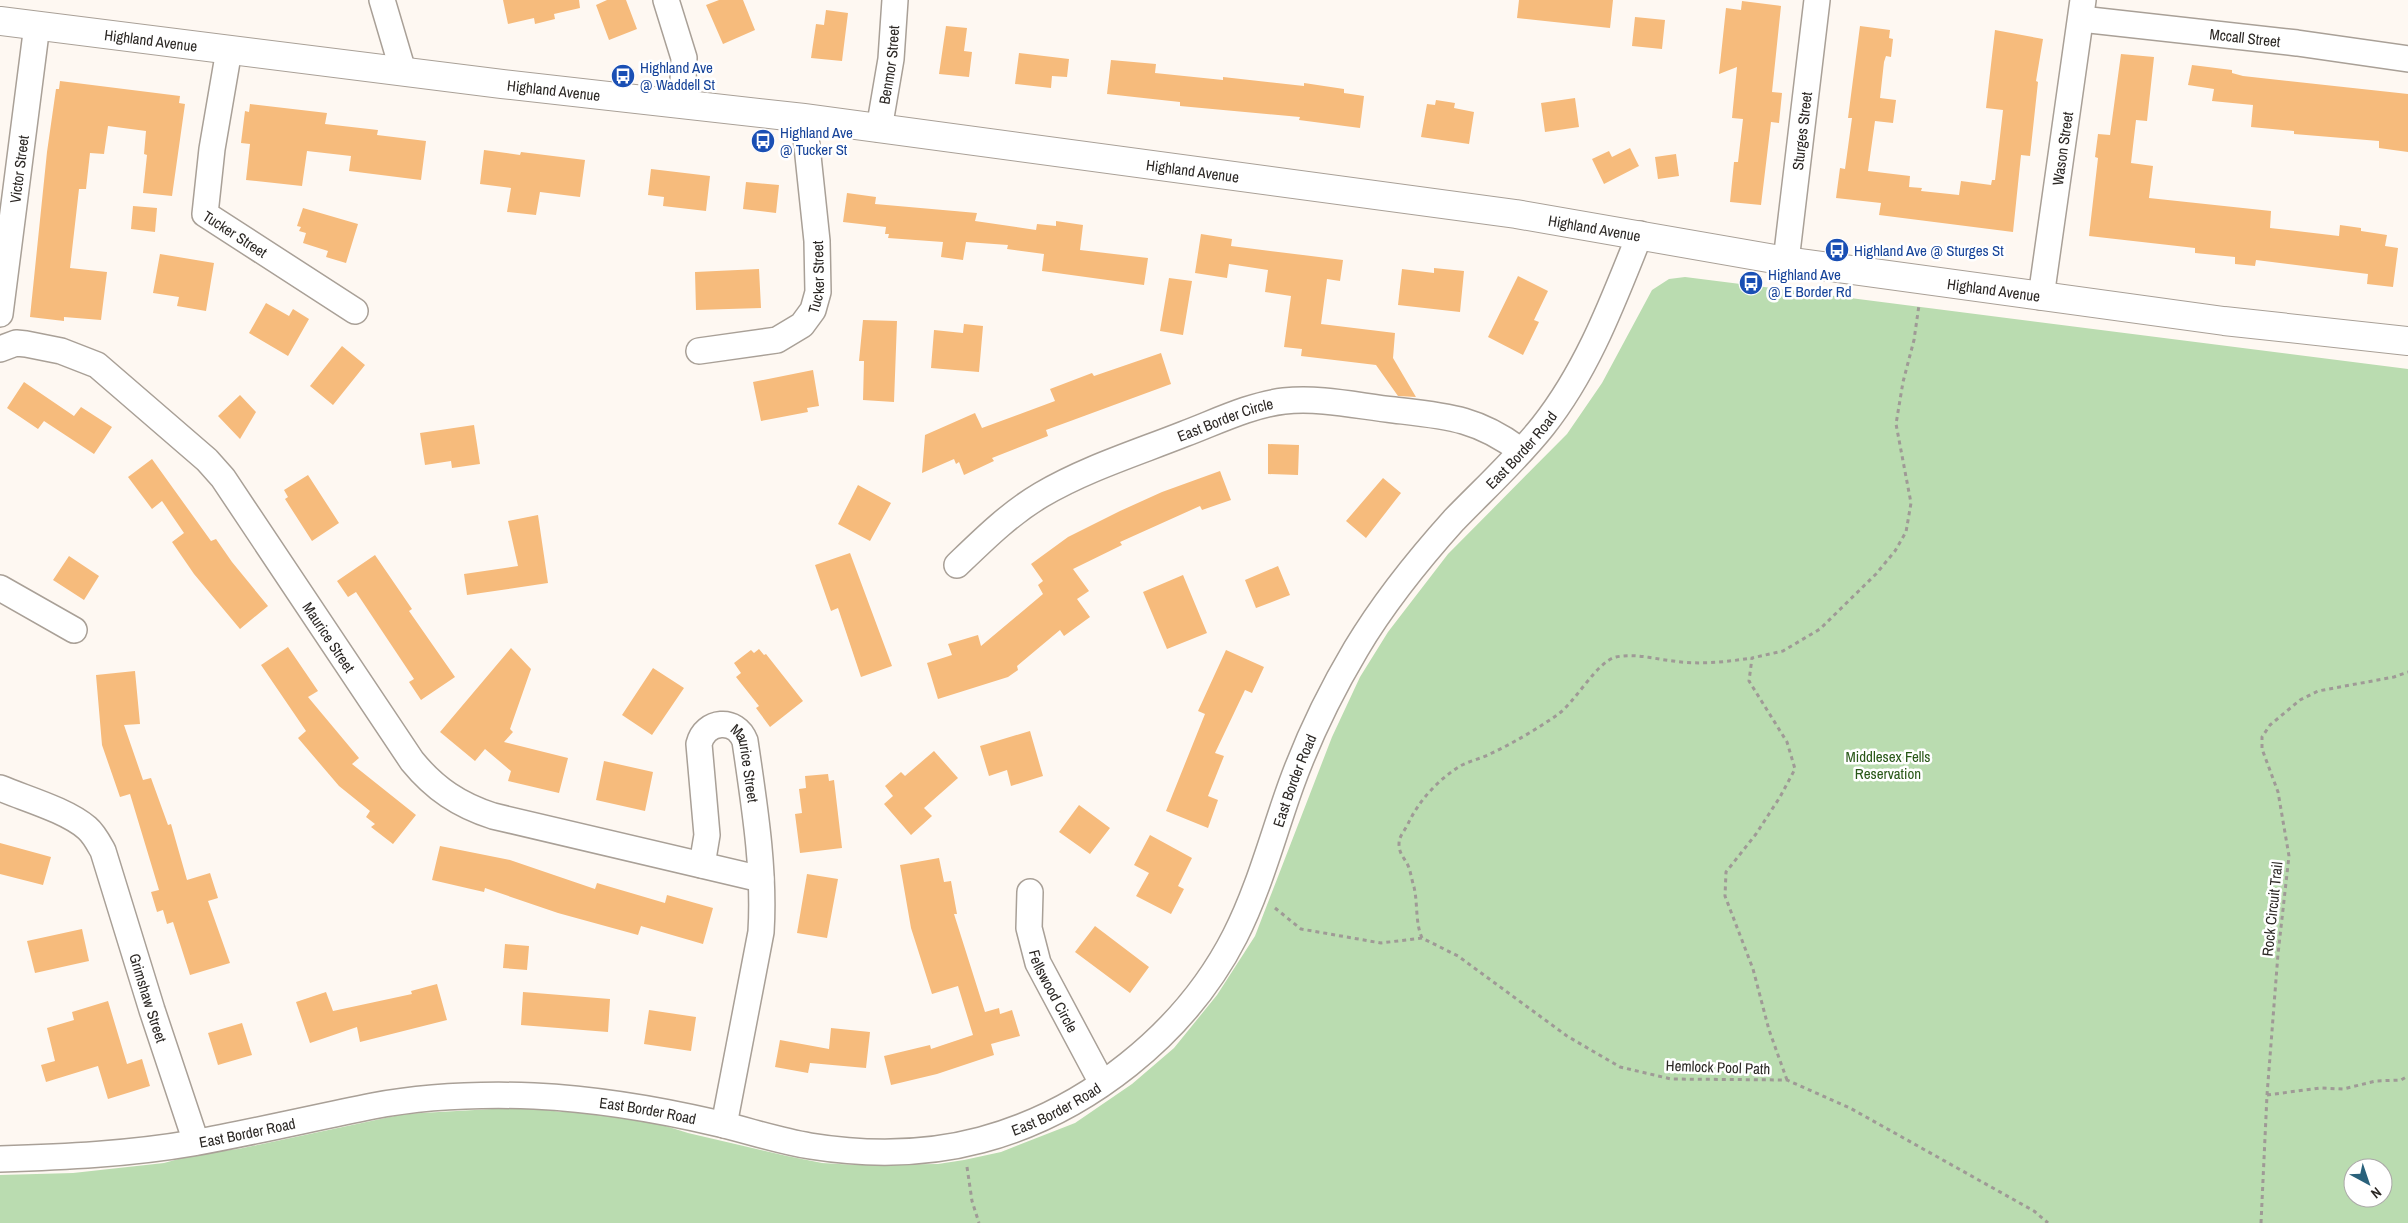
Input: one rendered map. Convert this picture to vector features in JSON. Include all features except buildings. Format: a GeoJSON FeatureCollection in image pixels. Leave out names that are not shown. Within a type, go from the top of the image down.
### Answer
{"type":"FeatureCollection","features":[{"type":"Feature","properties":{"kind":"main road","name":"Highland Avenue"},"geometry":{"type":"LineString","coordinates":[[0,20],[229,50],[804,118],[1516,214],[1640,234],[1786,261],[2041,297],[2400,342]]}},
{"type":"Feature","properties":{"kind":"street"},"geometry":{"type":"LineString","coordinates":[[382,0],[403,71]]}},
{"type":"Feature","properties":{"kind":"street"},"geometry":{"type":"LineString","coordinates":[[666,0],[684,58],[682,104]]}},
{"type":"Feature","properties":{"kind":"street","name":"Benmor Street"},"geometry":{"type":"LineString","coordinates":[[879,129],[891,59],[895,0]]}},
{"type":"Feature","properties":{"kind":"street","name":"Sturges Street"},"geometry":{"type":"LineString","coordinates":[[1786,261],[1817,0]]}},
{"type":"Feature","properties":{"kind":"street","name":"Mccall Street"},"geometry":{"type":"LineString","coordinates":[[2082,9],[2408,59]]}},
{"type":"Feature","properties":{"kind":"street","name":"Wason Street"},"geometry":{"type":"LineString","coordinates":[[2041,297],[2082,9]]}},
{"type":"Feature","properties":{"kind":"street","name":"Victor Street"},"geometry":{"type":"LineString","coordinates":[[0,314],[37,25]]}},
{"type":"Feature","properties":{"kind":"street","name":"Tucker Street"},"geometry":{"type":"LineString","coordinates":[[229,50],[212,149],[204,214],[356,311]]}},
{"type":"Feature","properties":{"kind":"street","name":"Tucker Street"},"geometry":{"type":"LineString","coordinates":[[699,351],[777,340],[802,325],[814,310],[818,292],[817,241],[804,118]]}},
{"type":"Feature","properties":{"kind":"street","name":"East Border Road"},"geometry":{"type":"LineString","coordinates":[[0,1159],[125,1151],[196,1142],[377,1105],[464,1096],[534,1096],[575,1099],[650,1110],[724,1125],[807,1146],[851,1151],[902,1152],[983,1140],[1033,1122],[1068,1105],[1102,1084],[1156,1040],[1205,984],[1221,962],[1252,897],[1294,777],[1329,698],[1355,650],[1375,618],[1420,560],[1521,451],[1558,405],[1589,355],[1640,234]]}},
{"type":"Feature","properties":{"kind":"street","name":"Maurice Street"},"geometry":{"type":"LineString","coordinates":[[0,349],[16,344],[32,345],[61,352],[97,365],[212,464],[412,761],[441,792],[466,806],[494,816],[761,880]]}},
{"type":"Feature","properties":{"kind":"street","name":"East Border Circle"},"geometry":{"type":"LineString","coordinates":[[957,565],[1014,513],[1042,494],[1124,458],[1240,412],[1270,404],[1316,401],[1460,419],[1484,427],[1503,437],[1521,451]]}},
{"type":"Feature","properties":{"kind":"street"},"geometry":{"type":"LineString","coordinates":[[0,588],[74,630]]}},
{"type":"Feature","properties":{"kind":"street","name":"Maurice Street"},"geometry":{"type":"LineString","coordinates":[[702,865],[707,835],[699,744],[702,734],[709,728],[728,724],[739,730],[745,740],[761,880],[761,932],[724,1125]]}},
{"type":"Feature","properties":{"kind":"street","name":"Grimshaw Street"},"geometry":{"type":"LineString","coordinates":[[0,788],[82,824],[94,835],[103,850],[152,1010],[196,1142]]}},
{"type":"Feature","properties":{"kind":"street","name":"Fellswood Circle"},"geometry":{"type":"LineString","coordinates":[[1030,892],[1029,928],[1038,963],[1102,1084]]}},
{"type":"Feature","properties":{"kind":"path"},"geometry":{"type":"LineString","coordinates":[[1252,897],[1275,909],[1301,929],[1381,943],[1422,938],[1417,926],[1418,917],[1409,867],[1400,852],[1400,835],[1416,807],[1439,783],[1458,767],[1492,753],[1541,726],[1568,707],[1593,675],[1615,658],[1648,655],[1673,661],[1727,662],[1782,651],[1820,629],[1876,574],[1895,551],[1906,532],[1911,503],[1896,424],[1903,382],[1914,340],[1922,279]]}},
{"type":"Feature","properties":{"kind":"path"},"geometry":{"type":"LineString","coordinates":[[1752,658],[1749,681],[1787,742],[1795,769],[1780,797],[1756,834],[1726,872],[1725,896],[1753,969],[1771,1038],[1786,1080]]}},
{"type":"Feature","properties":{"kind":"path","name":"Rock Circuit Trail"},"geometry":{"type":"LineString","coordinates":[[2261,1223],[2267,1095],[2278,954],[2289,856],[2278,792],[2262,749],[2262,737],[2270,725],[2300,700],[2318,691],[2394,677],[2408,672]]}},
{"type":"Feature","properties":{"kind":"path","name":"Hemlock Pool Path"},"geometry":{"type":"LineString","coordinates":[[1422,938],[1458,956],[1567,1036],[1620,1067],[1671,1079],[1786,1080],[1850,1108],[2034,1211],[2048,1223]]}},
{"type":"Feature","properties":{"kind":"path"},"geometry":{"type":"LineString","coordinates":[[2267,1095],[2320,1088],[2342,1089],[2376,1081],[2401,1080],[2408,1076]]}},
{"type":"Feature","properties":{"kind":"path"},"geometry":{"type":"LineString","coordinates":[[963,1144],[972,1201],[979,1223]]}},
{"type":"Feature","properties":{"kind":"green space","name":"Middlesex Fells Reservation"},"geometry":{"type":"Polygon","coordinates":[[[1685,277],[2408,369],[2408,1223],[0,1223],[0,1175],[73,1173],[164,1163],[193,1155],[238,1149],[404,1114],[526,1107],[561,1112],[595,1111],[637,1117],[688,1133],[787,1156],[822,1163],[856,1165],[938,1164],[964,1160],[1001,1152],[1075,1123],[1132,1084],[1174,1048],[1217,995],[1255,936],[1332,737],[1360,677],[1388,632],[1448,554],[1567,434],[1602,383],[1652,290],[1669,279],[1685,277]]]}},
{"type":"Feature","properties":{"kind":"place","name":"Highland Ave @ Waddell St"},"geometry":{"type":"Point","coordinates":[623,76]}},
{"type":"Feature","properties":{"kind":"place","name":"Highland Ave @ Tucker St"},"geometry":{"type":"Point","coordinates":[763,141]}},
{"type":"Feature","properties":{"kind":"place","name":"Highland Ave @ Sturges St"},"geometry":{"type":"Point","coordinates":[1837,250]}},
{"type":"Feature","properties":{"kind":"place","name":"Highland Ave @ E Border Rd"},"geometry":{"type":"Point","coordinates":[1751,283]}}]}
